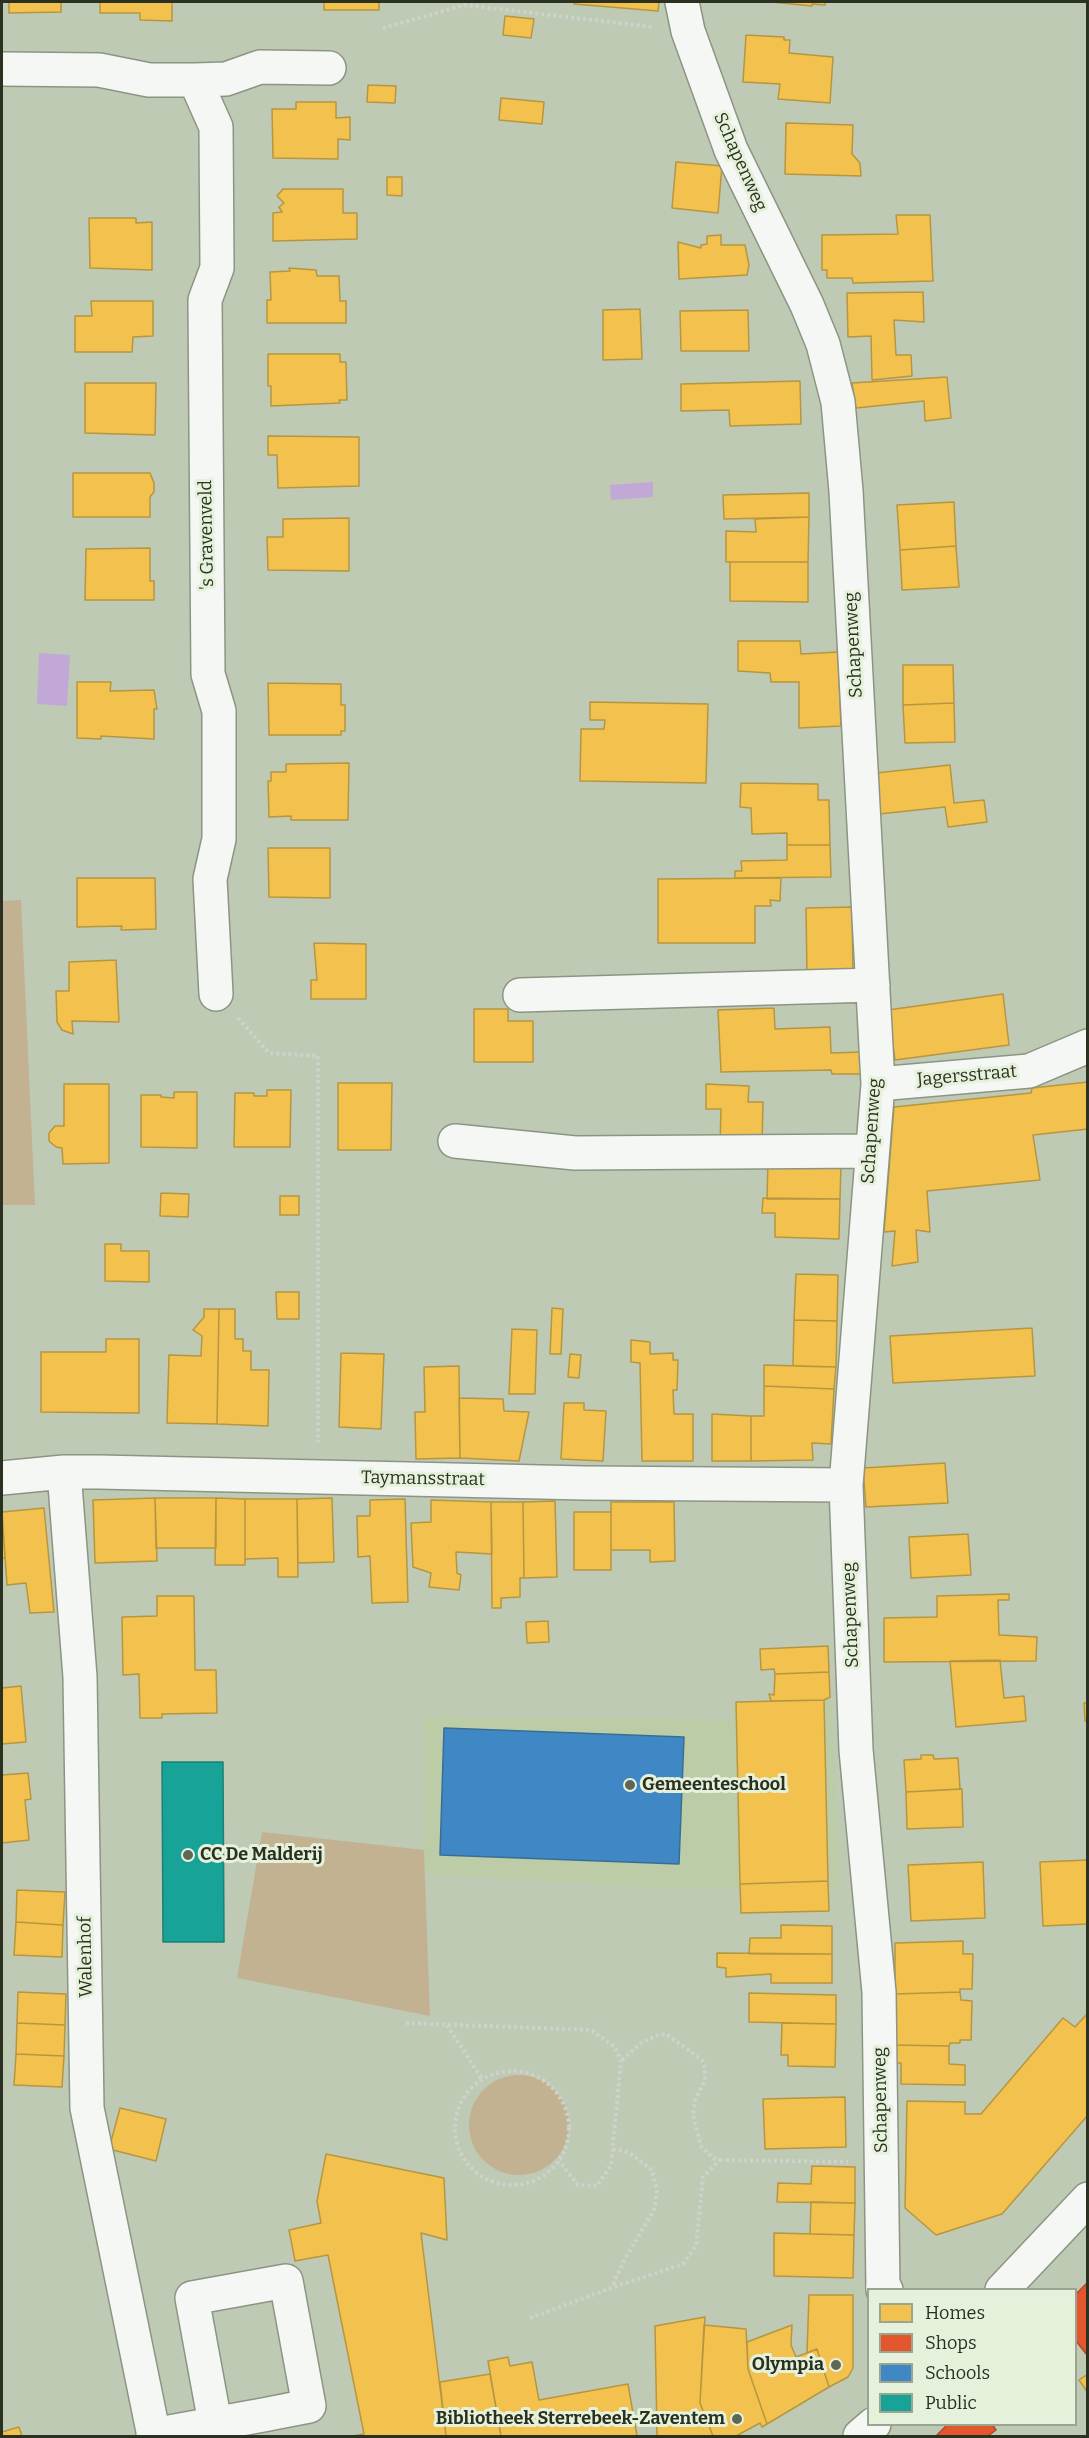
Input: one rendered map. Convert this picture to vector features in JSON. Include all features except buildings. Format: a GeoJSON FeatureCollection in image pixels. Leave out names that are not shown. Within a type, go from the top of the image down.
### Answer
{"type":"FeatureCollection","features":[{"type":"Feature","properties":{"kind":"street","name":"Schapenweg"},"geometry":{"type":"LineString","coordinates":[[685,16],[731,150],[819,334],[838,402],[846,491],[878,1084],[846,1485],[856,1750],[879,1992],[884,2288]]}},
{"type":"Feature","properties":{"kind":"street"},"geometry":{"type":"LineString","coordinates":[[2,69],[99,70],[149,80],[195,80],[226,79],[260,67],[329,68]]}},
{"type":"Feature","properties":{"kind":"street","name":"'s Gravenveld"},"geometry":{"type":"LineString","coordinates":[[195,80],[216,127],[217,268],[205,300],[208,674],[219,711],[219,839],[210,879],[216,994]]}},
{"type":"Feature","properties":{"kind":"street"},"geometry":{"type":"LineString","coordinates":[[519,995],[873,985]]}},
{"type":"Feature","properties":{"kind":"street","name":"Jagersstraat"},"geometry":{"type":"LineString","coordinates":[[878,1084],[1029,1071],[1088,1046]]}},
{"type":"Feature","properties":{"kind":"street"},"geometry":{"type":"LineString","coordinates":[[455,1141],[575,1153],[871,1151]]}},
{"type":"Feature","properties":{"kind":"street","name":"Taymansstraat"},"geometry":{"type":"LineString","coordinates":[[2,1479],[64,1472],[585,1483],[846,1485]]}},
{"type":"Feature","properties":{"kind":"street","name":"Walenhof"},"geometry":{"type":"LineString","coordinates":[[64,1472],[80,1677],[87,1972],[87,2108],[154,2435]]}},
{"type":"Feature","properties":{"kind":"street"},"geometry":{"type":"LineString","coordinates":[[1003,2288],[1088,2199]]}},
{"type":"Feature","properties":{"kind":"street"},"geometry":{"type":"LineString","coordinates":[[154,2435],[309,2406],[285,2281],[192,2298],[214,2423]]}},
{"type":"Feature","properties":{"kind":"street"},"geometry":{"type":"LineString","coordinates":[[860,2436],[872,2426]]}},
{"type":"Feature","properties":{"kind":"path"},"geometry":{"type":"LineString","coordinates":[[383,28],[465,4],[685,16]]}},
{"type":"Feature","properties":{"kind":"path"},"geometry":{"type":"LineString","coordinates":[[216,994],[269,1053],[318,1056],[318,1476]]}},
{"type":"Feature","properties":{"kind":"path"},"geometry":{"type":"LineString","coordinates":[[406,2023],[591,2030],[615,2047],[621,2061],[611,2165],[597,2186],[578,2185],[559,2161]]}},
{"type":"Feature","properties":{"kind":"path"},"geometry":{"type":"LineString","coordinates":[[447,2025],[482,2079]]}},
{"type":"Feature","properties":{"kind":"path"},"geometry":{"type":"LineString","coordinates":[[621,2061],[641,2043],[666,2034],[702,2060],[705,2080],[695,2100],[693,2115],[701,2146],[713,2158],[720,2160],[881,2162]]}},
{"type":"Feature","properties":{"kind":"path"},"geometry":{"type":"LineString","coordinates":[[517,2070],[534,2075],[550,2084],[562,2098],[568,2115],[570,2133],[565,2151],[559,2161],[540,2178],[521,2185],[502,2184],[483,2177],[468,2165],[459,2147],[455,2128],[458,2109],[467,2092],[482,2079],[499,2072],[517,2070]]}},
{"type":"Feature","properties":{"kind":"path"},"geometry":{"type":"LineString","coordinates":[[613,2149],[628,2152],[652,2170],[657,2191],[654,2210],[626,2257],[614,2282],[614,2287]]}},
{"type":"Feature","properties":{"kind":"path"},"geometry":{"type":"LineString","coordinates":[[530,2318],[683,2264],[696,2246],[703,2176],[720,2160]]}},
{"type":"Feature","properties":{"kind":"shaded area"},"geometry":{"type":"Polygon","coordinates":[[[653,482],[653,497],[611,500],[610,485],[653,482]]]}},
{"type":"Feature","properties":{"kind":"shaded area"},"geometry":{"type":"Polygon","coordinates":[[[39,653],[70,655],[67,706],[37,704],[39,653]]]}},
{"type":"Feature","properties":{"kind":"shaded area"},"geometry":{"type":"Polygon","coordinates":[[[21,900],[35,1205],[2,1205],[2,901],[21,900]]]}},
{"type":"Feature","properties":{"kind":"shaded area","name":"Gemeenteschool"},"geometry":{"type":"Polygon","coordinates":[[[831,1702],[841,1886],[671,1889],[424,1874],[423,1716],[734,1719],[733,1704],[831,1702]]]}},
{"type":"Feature","properties":{"kind":"shaded area"},"geometry":{"type":"Polygon","coordinates":[[[262,1832],[424,1850],[430,2016],[237,1978],[262,1832]]]}},
{"type":"Feature","properties":{"kind":"shaded area"},"geometry":{"type":"Polygon","coordinates":[[[519,2075],[547,2083],[561,2097],[569,2125],[561,2153],[547,2167],[519,2175],[491,2167],[477,2153],[469,2125],[477,2097],[491,2083],[519,2075]]]}},
{"type":"Feature","properties":{"kind":"place","name":"Gemeenteschool"},"geometry":{"type":"Point","coordinates":[630,1785]}},
{"type":"Feature","properties":{"kind":"place","name":"CC De Malderij"},"geometry":{"type":"Point","coordinates":[188,1855]}},
{"type":"Feature","properties":{"kind":"place","name":"Olympia"},"geometry":{"type":"Point","coordinates":[836,2365]}},
{"type":"Feature","properties":{"kind":"place","name":"Bibliotheek Sterrebeek-Zaventem"},"geometry":{"type":"Point","coordinates":[737,2419]}}]}
